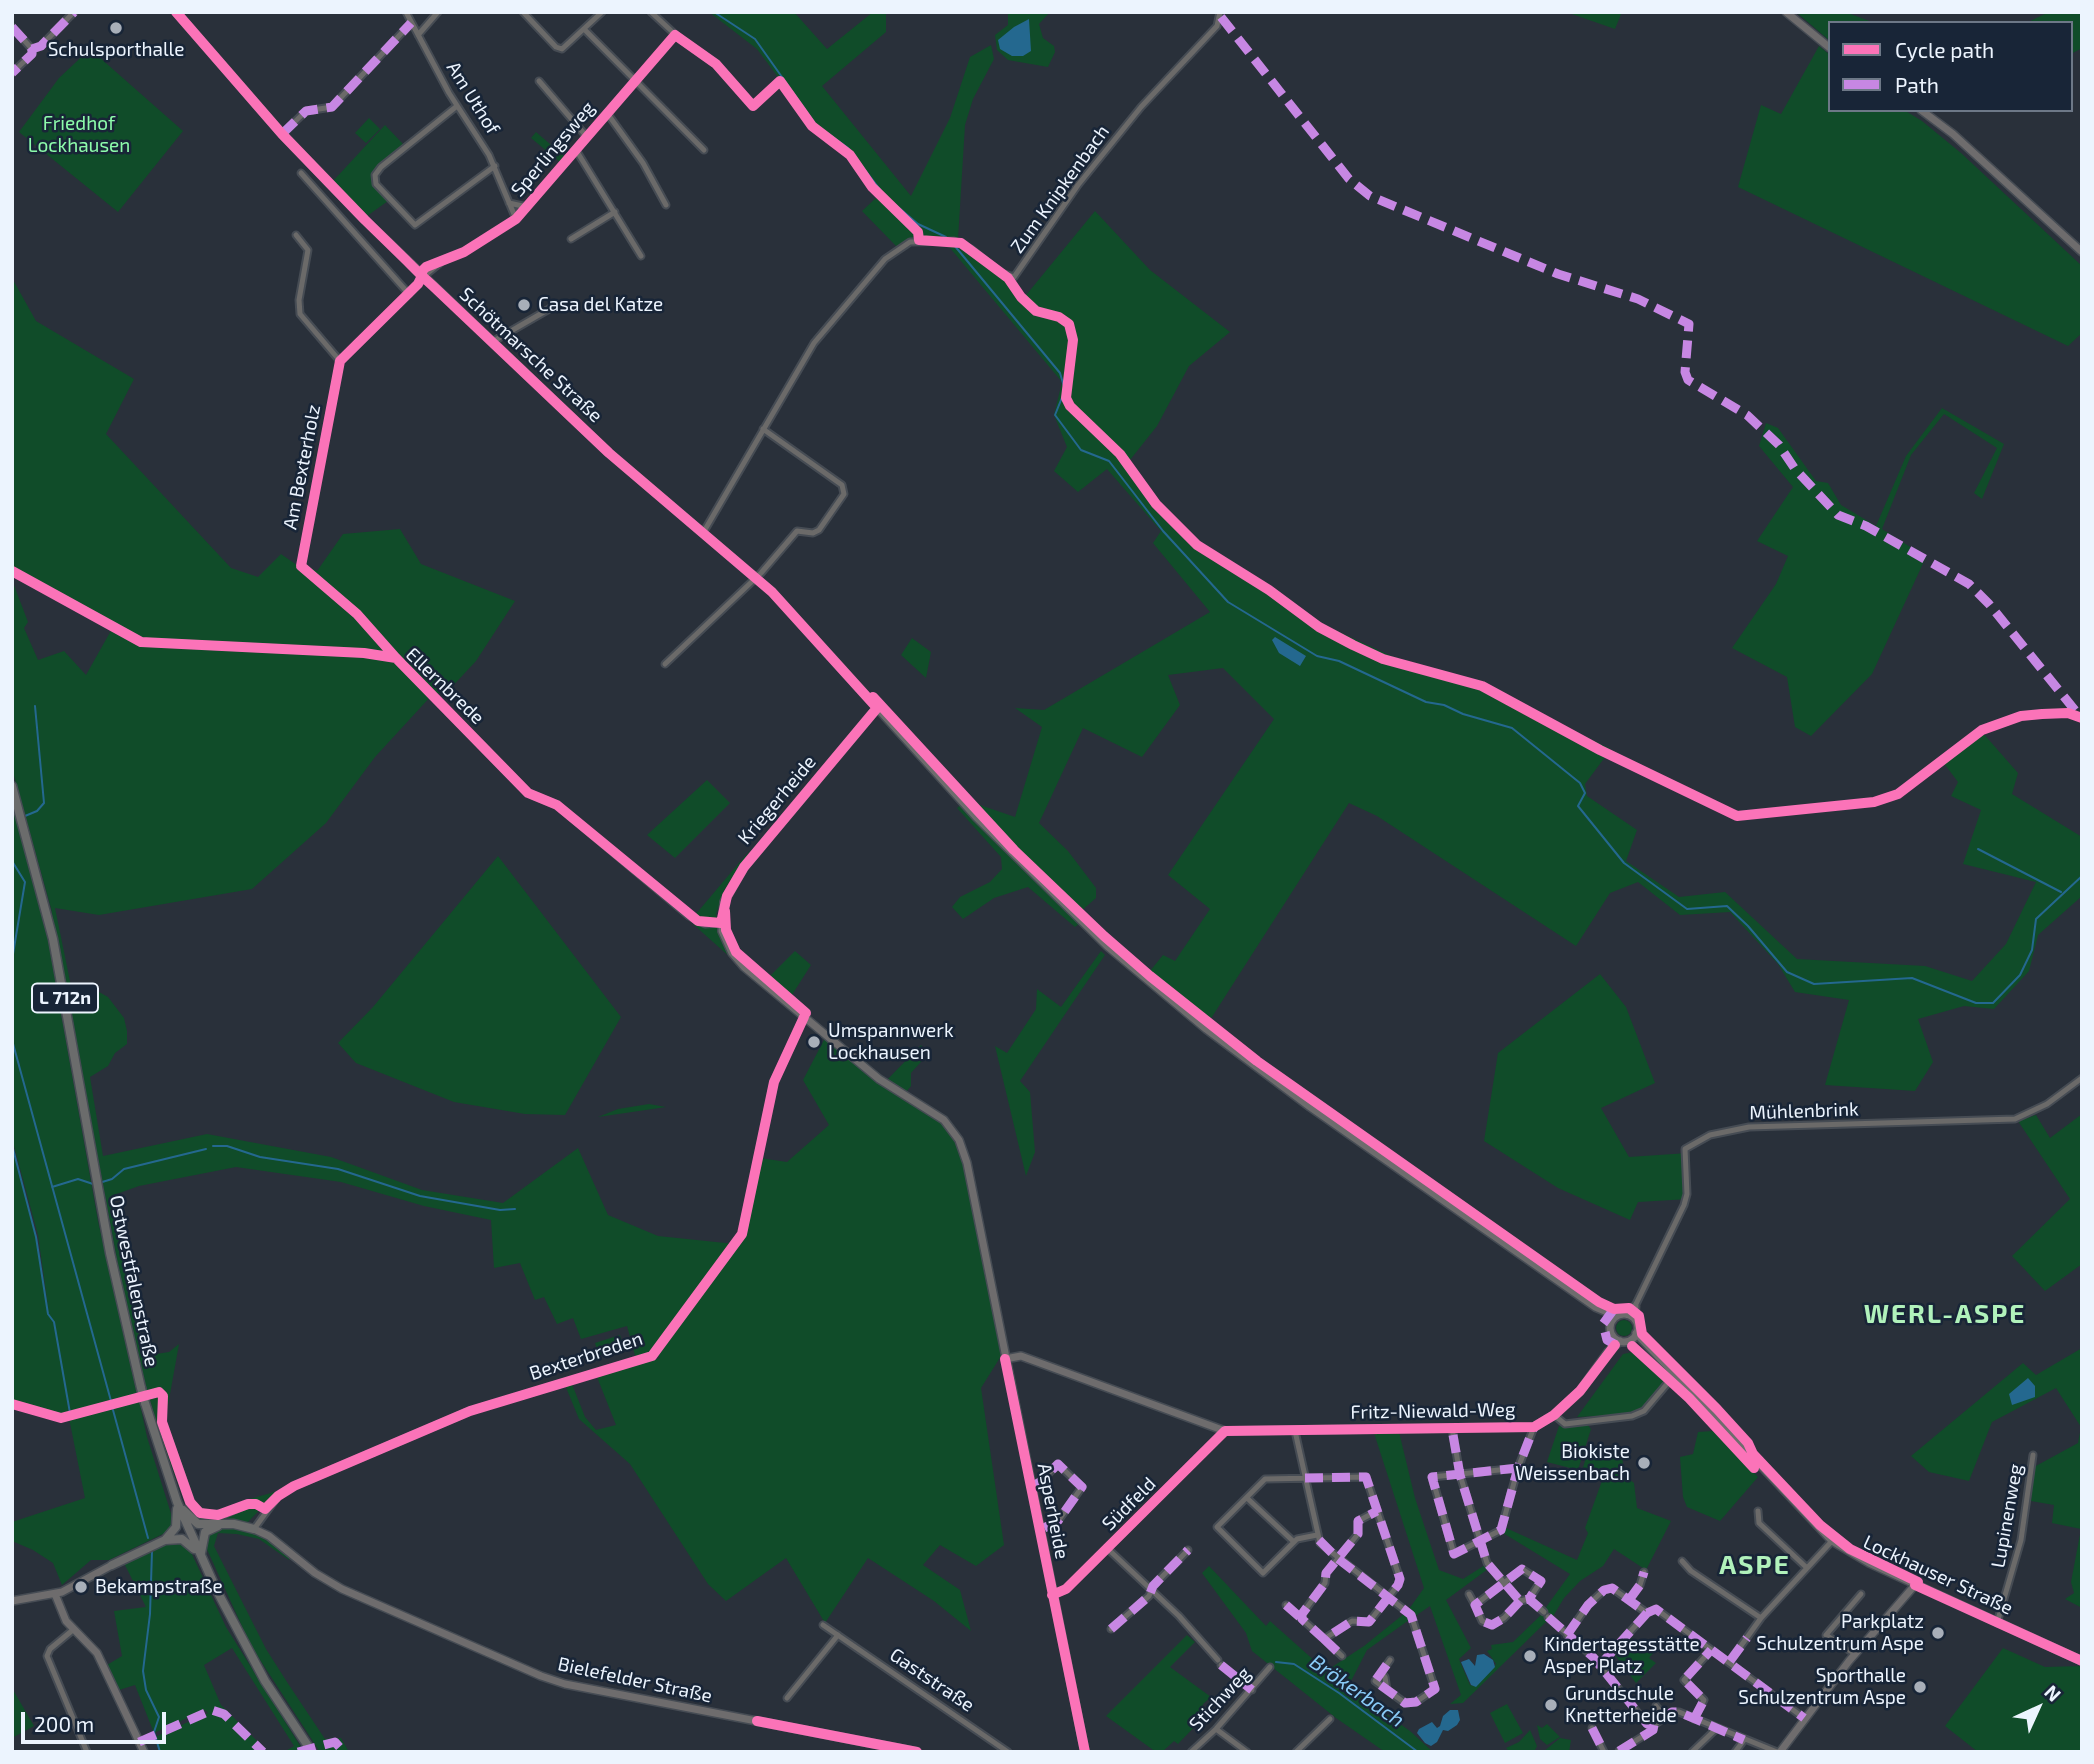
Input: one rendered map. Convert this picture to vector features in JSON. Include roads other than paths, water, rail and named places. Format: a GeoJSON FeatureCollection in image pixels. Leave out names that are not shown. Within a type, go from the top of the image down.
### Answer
{"type":"FeatureCollection","features":[{"type":"Feature","properties":{"kind":"main road","name":"Ostwestfalenstraße"},"geometry":{"type":"LineString","coordinates":[[12,786],[24,823],[58,965],[98,1191],[145,1404],[177,1502],[202,1559],[259,1671],[312,1752]]}},
{"type":"Feature","properties":{"kind":"main road"},"geometry":{"type":"LineString","coordinates":[[177,1502],[198,1524],[254,1528]]}},
{"type":"Feature","properties":{"kind":"main road"},"geometry":{"type":"LineString","coordinates":[[112,1565],[165,1540],[176,1527],[177,1502]]}},
{"type":"Feature","properties":{"kind":"main road"},"geometry":{"type":"LineString","coordinates":[[202,1559],[201,1546],[205,1532],[224,1524]]}},
{"type":"Feature","properties":{"kind":"main road"},"geometry":{"type":"LineString","coordinates":[[165,1540],[186,1541],[202,1559]]}},
{"type":"Feature","properties":{"kind":"street"},"geometry":{"type":"LineString","coordinates":[[32,49],[41,46],[74,12]]}},
{"type":"Feature","properties":{"kind":"street","name":"Schötmarsche Straße"},"geometry":{"type":"LineString","coordinates":[[176,12],[282,134],[425,276],[609,453],[756,577],[877,708]]}},
{"type":"Feature","properties":{"kind":"street","name":"Am Uthof"},"geometry":{"type":"LineString","coordinates":[[406,12],[457,106],[495,166],[516,219]]}},
{"type":"Feature","properties":{"kind":"street"},"geometry":{"type":"LineString","coordinates":[[418,35],[438,12]]}},
{"type":"Feature","properties":{"kind":"street"},"geometry":{"type":"LineString","coordinates":[[523,12],[556,47],[562,49],[602,12]]}},
{"type":"Feature","properties":{"kind":"street"},"geometry":{"type":"LineString","coordinates":[[651,12],[675,35],[716,64],[753,106]]}},
{"type":"Feature","properties":{"kind":"street","name":"Zum Knipkenbach"},"geometry":{"type":"LineString","coordinates":[[703,533],[827,323],[898,248],[919,240],[954,241],[971,249],[1000,273],[1014,277],[1078,185],[1141,107],[1217,26],[1220,12]]}},
{"type":"Feature","properties":{"kind":"street"},"geometry":{"type":"LineString","coordinates":[[1786,12],[1828,46]]}},
{"type":"Feature","properties":{"kind":"street"},"geometry":{"type":"LineString","coordinates":[[282,134],[306,111],[332,107],[411,23]]}},
{"type":"Feature","properties":{"kind":"street"},"geometry":{"type":"LineString","coordinates":[[12,27],[32,49],[32,54],[12,72]]}},
{"type":"Feature","properties":{"kind":"street"},"geometry":{"type":"LineString","coordinates":[[585,30],[704,150]]}},
{"type":"Feature","properties":{"kind":"street","name":"Sperlingsweg"},"geometry":{"type":"LineString","coordinates":[[425,276],[426,267],[440,263],[516,219],[675,35]]}},
{"type":"Feature","properties":{"kind":"street"},"geometry":{"type":"LineString","coordinates":[[539,81],[587,136]]}},
{"type":"Feature","properties":{"kind":"street"},"geometry":{"type":"LineString","coordinates":[[457,106],[381,167],[375,175],[379,188],[415,225],[495,166]]}},
{"type":"Feature","properties":{"kind":"street"},"geometry":{"type":"LineString","coordinates":[[1924,112],[1953,134],[2082,252]]}},
{"type":"Feature","properties":{"kind":"street"},"geometry":{"type":"LineString","coordinates":[[607,113],[634,149],[666,205]]}},
{"type":"Feature","properties":{"kind":"street"},"geometry":{"type":"LineString","coordinates":[[576,150],[641,256]]}},
{"type":"Feature","properties":{"kind":"street"},"geometry":{"type":"LineString","coordinates":[[301,173],[408,294]]}},
{"type":"Feature","properties":{"kind":"street"},"geometry":{"type":"LineString","coordinates":[[509,202],[527,207]]}},
{"type":"Feature","properties":{"kind":"street"},"geometry":{"type":"LineString","coordinates":[[571,239],[615,212]]}},
{"type":"Feature","properties":{"kind":"street"},"geometry":{"type":"LineString","coordinates":[[296,235],[309,250],[299,300],[300,314],[340,361],[425,276]]}},
{"type":"Feature","properties":{"kind":"street"},"geometry":{"type":"LineString","coordinates":[[492,342],[556,305]]}},
{"type":"Feature","properties":{"kind":"street","name":"Am Bexterholz"},"geometry":{"type":"LineString","coordinates":[[340,361],[301,566],[357,614],[396,658]]}},
{"type":"Feature","properties":{"kind":"street"},"geometry":{"type":"LineString","coordinates":[[665,664],[756,577],[797,531],[813,533],[819,530],[844,494],[842,485],[763,429]]}},
{"type":"Feature","properties":{"kind":"street","name":"Ellernbrede"},"geometry":{"type":"LineString","coordinates":[[12,571],[141,642],[364,653],[396,658],[528,793],[558,805],[689,916],[705,924],[721,923]]}},
{"type":"Feature","properties":{"kind":"street"},"geometry":{"type":"LineString","coordinates":[[877,708],[1011,853],[1146,980],[1288,1091],[1595,1307],[1617,1316],[1631,1317],[1633,1337],[1616,1339],[1610,1325],[1595,1307]]}},
{"type":"Feature","properties":{"kind":"street","name":"Kriegerheide"},"geometry":{"type":"LineString","coordinates":[[721,923],[724,902],[744,867],[877,708]]}},
{"type":"Feature","properties":{"kind":"street"},"geometry":{"type":"LineString","coordinates":[[1918,778],[1982,730],[2021,716],[2068,713],[2082,718]]}},
{"type":"Feature","properties":{"kind":"street","name":"Asperheide"},"geometry":{"type":"LineString","coordinates":[[721,923],[728,946],[737,960],[879,1079],[944,1120],[959,1140],[967,1163],[1085,1752]]}},
{"type":"Feature","properties":{"kind":"street","name":"Bexterbreden"},"geometry":{"type":"LineString","coordinates":[[254,1528],[265,1509],[278,1496],[294,1486],[470,1410],[652,1356],[742,1234],[774,1082],[804,1017]]}},
{"type":"Feature","properties":{"kind":"street","name":"Mühlenbrink"},"geometry":{"type":"LineString","coordinates":[[1631,1317],[1687,1194],[1685,1149],[1702,1140],[1749,1127],[2015,1119],[2047,1104],[2082,1078]]}},
{"type":"Feature","properties":{"kind":"street"},"geometry":{"type":"LineString","coordinates":[[1610,1325],[1617,1316]]}},
{"type":"Feature","properties":{"kind":"street","name":"Lockhauser Straße"},"geometry":{"type":"LineString","coordinates":[[1633,1337],[1648,1349],[1832,1541],[1856,1557],[2082,1661]]}},
{"type":"Feature","properties":{"kind":"street","name":"Fritz-Niewald-Weg"},"geometry":{"type":"LineString","coordinates":[[1005,1359],[1021,1356],[1225,1431],[1534,1427],[1554,1415],[1580,1391],[1616,1339]]}},
{"type":"Feature","properties":{"kind":"street"},"geometry":{"type":"LineString","coordinates":[[1554,1415],[1565,1424],[1632,1416],[1644,1411],[1666,1385]]}},
{"type":"Feature","properties":{"kind":"street"},"geometry":{"type":"LineString","coordinates":[[12,1404],[53,1418],[70,1416],[159,1392],[163,1396],[162,1422],[193,1508],[207,1515],[225,1514],[248,1504],[256,1504],[265,1509]]}},
{"type":"Feature","properties":{"kind":"street"},"geometry":{"type":"LineString","coordinates":[[1518,1468],[1432,1477],[1454,1554],[1501,1530],[1518,1468],[1534,1427]]}},
{"type":"Feature","properties":{"kind":"street"},"geometry":{"type":"LineString","coordinates":[[1452,1428],[1460,1475],[1487,1563],[1520,1601]]}},
{"type":"Feature","properties":{"kind":"street"},"geometry":{"type":"LineString","coordinates":[[1295,1430],[1320,1543],[1411,1615],[1435,1689],[1410,1704],[1387,1690],[1375,1681],[1390,1660]]}},
{"type":"Feature","properties":{"kind":"street","name":"Südfeld"},"geometry":{"type":"LineString","coordinates":[[1052,1595],[1066,1589],[1225,1431]]}},
{"type":"Feature","properties":{"kind":"street","name":"Lupinenweg"},"geometry":{"type":"LineString","coordinates":[[1997,1623],[2021,1540],[2034,1455]]}},
{"type":"Feature","properties":{"kind":"street"},"geometry":{"type":"LineString","coordinates":[[1031,1487],[1058,1464],[1082,1487],[1058,1521],[1040,1530]]}},
{"type":"Feature","properties":{"kind":"street"},"geometry":{"type":"LineString","coordinates":[[1211,1531],[1265,1479],[1375,1476]]}},
{"type":"Feature","properties":{"kind":"street"},"geometry":{"type":"LineString","coordinates":[[1324,1639],[1352,1621],[1369,1622],[1400,1578],[1366,1477]]}},
{"type":"Feature","properties":{"kind":"street"},"geometry":{"type":"LineString","coordinates":[[1247,1498],[1294,1542]]}},
{"type":"Feature","properties":{"kind":"street"},"geometry":{"type":"LineString","coordinates":[[1302,1619],[1302,1614],[1325,1583],[1326,1573],[1358,1534],[1360,1519],[1377,1511]]}},
{"type":"Feature","properties":{"kind":"street"},"geometry":{"type":"LineString","coordinates":[[1758,1511],[1759,1523],[1807,1568]]}},
{"type":"Feature","properties":{"kind":"street"},"geometry":{"type":"LineString","coordinates":[[1217,1527],[1269,1579]]}},
{"type":"Feature","properties":{"kind":"street","name":"Bielefelder Straße"},"geometry":{"type":"LineString","coordinates":[[254,1528],[342,1589],[541,1676],[565,1684],[917,1752]]}},
{"type":"Feature","properties":{"kind":"street"},"geometry":{"type":"LineString","coordinates":[[1263,1573],[1294,1542],[1317,1535]]}},
{"type":"Feature","properties":{"kind":"street"},"geometry":{"type":"LineString","coordinates":[[1730,1661],[1761,1618],[1832,1541]]}},
{"type":"Feature","properties":{"kind":"street"},"geometry":{"type":"LineString","coordinates":[[1108,1549],[1179,1616],[1220,1662],[1252,1690]]}},
{"type":"Feature","properties":{"kind":"street"},"geometry":{"type":"LineString","coordinates":[[1111,1629],[1152,1592],[1188,1550]]}},
{"type":"Feature","properties":{"kind":"street"},"geometry":{"type":"LineString","coordinates":[[1682,1560],[1691,1571],[1761,1618]]}},
{"type":"Feature","properties":{"kind":"street"},"geometry":{"type":"LineString","coordinates":[[12,1601],[55,1594],[112,1565]]}},
{"type":"Feature","properties":{"kind":"street"},"geometry":{"type":"LineString","coordinates":[[1469,1594],[1482,1621],[1492,1625],[1504,1618],[1520,1601],[1529,1599],[1541,1581],[1522,1569],[1475,1605]]}},
{"type":"Feature","properties":{"kind":"street"},"geometry":{"type":"LineString","coordinates":[[1629,1600],[1640,1585],[1644,1572]]}},
{"type":"Feature","properties":{"kind":"street"},"geometry":{"type":"LineString","coordinates":[[1619,1752],[1653,1730],[1654,1725],[1672,1712],[1679,1712],[1716,1730],[1778,1752],[1855,1654],[1915,1585]]}},
{"type":"Feature","properties":{"kind":"street"},"geometry":{"type":"LineString","coordinates":[[1567,1635],[1581,1613],[1608,1588],[1647,1613]]}},
{"type":"Feature","properties":{"kind":"street"},"geometry":{"type":"LineString","coordinates":[[55,1594],[59,1611],[97,1653],[144,1752]]}},
{"type":"Feature","properties":{"kind":"street"},"geometry":{"type":"LineString","coordinates":[[1855,1654],[1826,1636],[1861,1594]]}},
{"type":"Feature","properties":{"kind":"street"},"geometry":{"type":"LineString","coordinates":[[1529,1599],[1600,1665],[1643,1719],[1654,1725]]}},
{"type":"Feature","properties":{"kind":"street"},"geometry":{"type":"LineString","coordinates":[[1286,1605],[1342,1656]]}},
{"type":"Feature","properties":{"kind":"street"},"geometry":{"type":"LineString","coordinates":[[1600,1665],[1647,1613],[1656,1609],[1804,1718]]}},
{"type":"Feature","properties":{"kind":"street","name":"Gaststraße"},"geometry":{"type":"LineString","coordinates":[[823,1625],[1008,1752]]}},
{"type":"Feature","properties":{"kind":"street"},"geometry":{"type":"LineString","coordinates":[[74,1629],[50,1649],[47,1656],[87,1752]]}},
{"type":"Feature","properties":{"kind":"street"},"geometry":{"type":"LineString","coordinates":[[787,1698],[838,1635]]}},
{"type":"Feature","properties":{"kind":"street"},"geometry":{"type":"LineString","coordinates":[[1694,1719],[1704,1699],[1684,1680],[1711,1650]]}},
{"type":"Feature","properties":{"kind":"street","name":"Stichweg"},"geometry":{"type":"LineString","coordinates":[[1191,1752],[1216,1729],[1270,1667]]}},
{"type":"Feature","properties":{"kind":"street"},"geometry":{"type":"LineString","coordinates":[[1381,1673],[1385,1677],[1387,1690]]}},
{"type":"Feature","properties":{"kind":"street"},"geometry":{"type":"LineString","coordinates":[[1656,1706],[1665,1717]]}},
{"type":"Feature","properties":{"kind":"street"},"geometry":{"type":"LineString","coordinates":[[1296,1752],[1330,1719]]}},
{"type":"Feature","properties":{"kind":"street"},"geometry":{"type":"LineString","coordinates":[[1592,1728],[1604,1752]]}},
{"type":"Feature","properties":{"kind":"street"},"geometry":{"type":"LineString","coordinates":[[1216,1729],[1247,1752]]}},
{"type":"Feature","properties":{"kind":"street"},"geometry":{"type":"LineString","coordinates":[[1692,1752],[1716,1730]]}},
{"type":"Feature","properties":{"kind":"street"},"geometry":{"type":"LineString","coordinates":[[1735,1752],[1744,1740]]}},
{"type":"Feature","properties":{"kind":"water"},"geometry":{"type":"Polygon","coordinates":[[[1029,19],[1031,51],[1023,56],[1012,56],[1000,49],[998,40],[1029,19]]]}},
{"type":"Feature","properties":{"kind":"water"},"geometry":{"type":"Polygon","coordinates":[[[1275,637],[1306,656],[1300,666],[1279,653],[1272,640],[1275,637]]]}},
{"type":"Feature","properties":{"kind":"water"},"geometry":{"type":"Polygon","coordinates":[[[2028,1378],[2035,1386],[2035,1397],[2012,1405],[2009,1394],[2028,1378]]]}},
{"type":"Feature","properties":{"kind":"water"},"geometry":{"type":"Polygon","coordinates":[[[1484,1654],[1493,1660],[1495,1667],[1476,1687],[1471,1685],[1461,1662],[1469,1659],[1475,1666],[1477,1655],[1484,1654]]]}},
{"type":"Feature","properties":{"kind":"water"},"geometry":{"type":"Polygon","coordinates":[[[1450,1710],[1458,1710],[1460,1720],[1457,1725],[1448,1731],[1443,1730],[1437,1742],[1431,1746],[1425,1743],[1417,1733],[1419,1729],[1432,1722],[1437,1728],[1443,1716],[1450,1710]]]}},
{"type":"Feature","properties":{"kind":"waterway"},"geometry":{"type":"LineString","coordinates":[[714,12],[755,39],[816,125],[848,148],[885,196],[918,224],[946,237]]}},
{"type":"Feature","properties":{"kind":"waterway"},"geometry":{"type":"LineString","coordinates":[[954,245],[1060,373],[1065,390],[1055,415],[1081,450],[1109,461],[1163,531],[1228,602],[1317,656],[1339,661],[1426,702],[1444,705],[1463,714],[1512,728],[1580,783],[1585,793],[1578,806],[1624,863],[1687,909],[1727,906],[1787,972],[1814,984],[1912,978],[1976,1003],[1993,1003],[2020,975],[2032,950],[2036,919],[2082,876]]}},
{"type":"Feature","properties":{"kind":"waterway"},"geometry":{"type":"LineString","coordinates":[[25,816],[37,811],[44,803],[35,706]]}},
{"type":"Feature","properties":{"kind":"waterway"},"geometry":{"type":"LineString","coordinates":[[1978,849],[2061,892]]}},
{"type":"Feature","properties":{"kind":"waterway"},"geometry":{"type":"LineString","coordinates":[[12,861],[25,882],[12,960]]}},
{"type":"Feature","properties":{"kind":"waterway"},"geometry":{"type":"LineString","coordinates":[[12,1040],[111,1401]]}},
{"type":"Feature","properties":{"kind":"waterway"},"geometry":{"type":"LineString","coordinates":[[12,1145],[36,1237],[48,1314],[54,1322],[70,1413]]}},
{"type":"Feature","properties":{"kind":"waterway"},"geometry":{"type":"LineString","coordinates":[[213,1146],[227,1146],[260,1157],[338,1169],[420,1196],[500,1210],[515,1209]]}},
{"type":"Feature","properties":{"kind":"waterway"},"geometry":{"type":"LineString","coordinates":[[99,1183],[112,1179],[124,1169],[206,1149]]}},
{"type":"Feature","properties":{"kind":"waterway"},"geometry":{"type":"LineString","coordinates":[[52,1187],[78,1179],[93,1184]]}},
{"type":"Feature","properties":{"kind":"waterway"},"geometry":{"type":"LineString","coordinates":[[71,1418],[113,1408]]}},
{"type":"Feature","properties":{"kind":"waterway"},"geometry":{"type":"LineString","coordinates":[[113,1410],[148,1538]]}},
{"type":"Feature","properties":{"kind":"waterway"},"geometry":{"type":"LineString","coordinates":[[152,1551],[150,1614],[143,1671],[146,1690],[159,1717],[154,1732],[160,1752]]}},
{"type":"Feature","properties":{"kind":"waterway","name":"Brökerbach"},"geometry":{"type":"LineString","coordinates":[[1276,1662],[1294,1664],[1339,1693],[1418,1752]]}},
{"type":"Feature","properties":{"kind":"place","name":"Schulsporthalle"},"geometry":{"type":"Point","coordinates":[116,28]}},
{"type":"Feature","properties":{"kind":"place","name":"Casa del Katze"},"geometry":{"type":"Point","coordinates":[524,305]}},
{"type":"Feature","properties":{"kind":"place","name":"Umspannwerk Lockhausen"},"geometry":{"type":"Point","coordinates":[814,1042]}},
{"type":"Feature","properties":{"kind":"place","name":"Biokiste Weissenbach"},"geometry":{"type":"Point","coordinates":[1644,1463]}},
{"type":"Feature","properties":{"kind":"place","name":"Bekampstraße"},"geometry":{"type":"Point","coordinates":[81,1587]}},
{"type":"Feature","properties":{"kind":"place","name":"Parkplatz Schulzentrum Aspe"},"geometry":{"type":"Point","coordinates":[1938,1633]}},
{"type":"Feature","properties":{"kind":"place","name":"Kindertagesstätte Asper Platz"},"geometry":{"type":"Point","coordinates":[1530,1656]}},
{"type":"Feature","properties":{"kind":"place","name":"Sporthalle Schulzentrum Aspe"},"geometry":{"type":"Point","coordinates":[1920,1687]}},
{"type":"Feature","properties":{"kind":"place","name":"Grundschule Knetterheide"},"geometry":{"type":"Point","coordinates":[1551,1705]}},
{"type":"Feature","properties":{"kind":"district","name":"WERL-ASPE"},"geometry":{"type":"Point","coordinates":[1945,1314]}},
{"type":"Feature","properties":{"kind":"district","name":"ASPE"},"geometry":{"type":"Point","coordinates":[1755,1565]}},
{"type":"Feature","properties":{"kind":"park label","name":"Friedhof Lockhausen"},"geometry":{"type":"Point","coordinates":[79,135]}}]}
